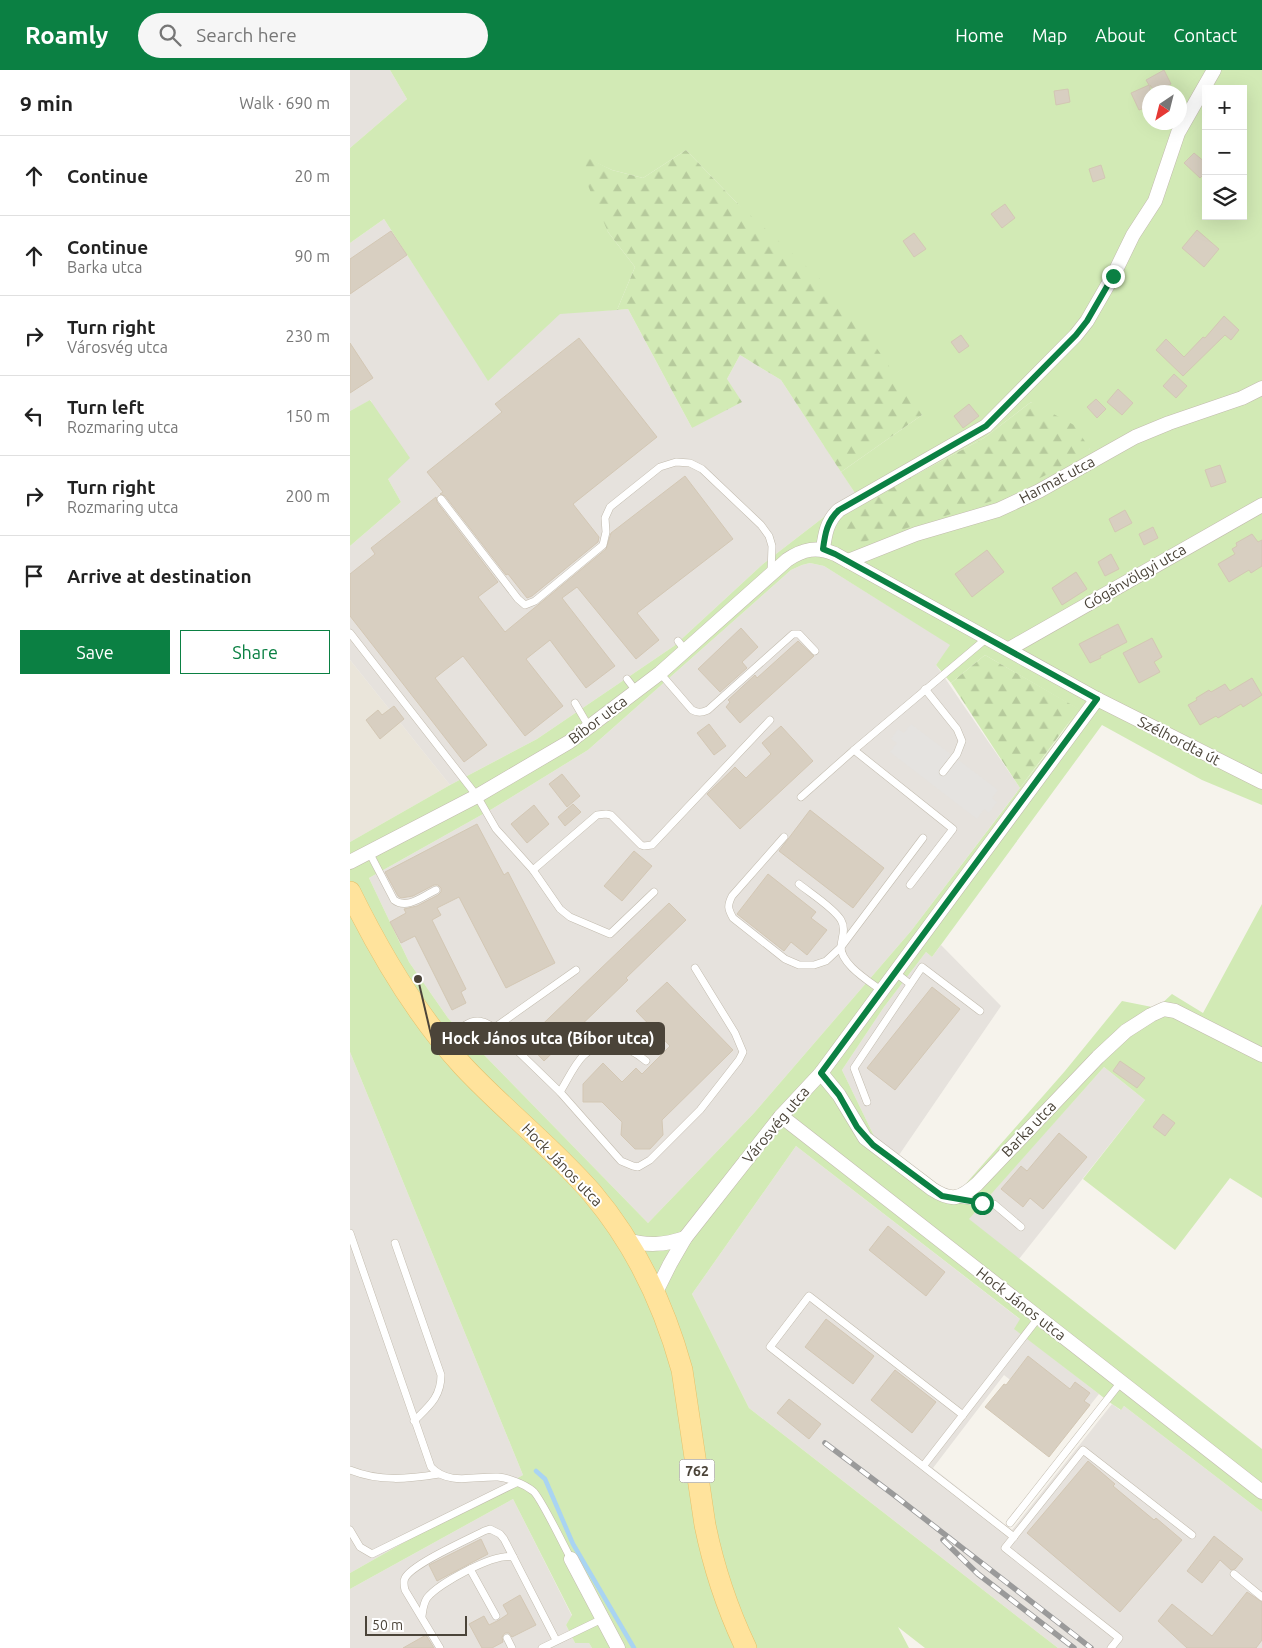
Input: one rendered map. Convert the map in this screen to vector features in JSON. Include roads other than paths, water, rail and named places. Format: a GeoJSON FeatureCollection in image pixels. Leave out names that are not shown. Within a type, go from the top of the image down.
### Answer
{"type":"FeatureCollection","features":[{"type":"Feature","properties":{"kind":"main road","name":"Hock János utca"},"geometry":{"type":"LineString","coordinates":[[350,892],[384,958],[445,1044],[462,1065],[592,1193],[626,1240],[656,1292],[676,1346],[682,1370],[705,1526],[714,1568],[746,1648]]}},
{"type":"Feature","properties":{"kind":"street"},"geometry":{"type":"LineString","coordinates":[[823,549],[828,525],[839,510],[986,426],[1076,335],[1087,321],[1133,236],[1155,201],[1178,133],[1214,70]]}},
{"type":"Feature","properties":{"kind":"street","name":"Harmat utca"},"geometry":{"type":"LineString","coordinates":[[848,562],[916,534],[998,510],[1038,491],[1135,437],[1169,423],[1242,398],[1262,388]]}},
{"type":"Feature","properties":{"kind":"street","name":"Gógánvölgyi utca"},"geometry":{"type":"LineString","coordinates":[[1008,649],[1262,505]]}},
{"type":"Feature","properties":{"kind":"street","name":"Bíbor utca"},"geometry":{"type":"LineString","coordinates":[[350,862],[477,796],[569,742],[660,673],[682,646],[787,560],[800,552],[811,549],[823,549]]}},
{"type":"Feature","properties":{"kind":"street","name":"Szélhordta út"},"geometry":{"type":"LineString","coordinates":[[823,549],[1097,699],[1262,782]]}},
{"type":"Feature","properties":{"kind":"street","name":"Városvég utca"},"geometry":{"type":"LineString","coordinates":[[656,1292],[685,1238],[781,1116],[821,1073],[1097,699]]}},
{"type":"Feature","properties":{"kind":"street","name":"Barka utca"},"geometry":{"type":"LineString","coordinates":[[949,1198],[965,1194],[977,1184],[1126,1030],[1164,1009],[1175,1012],[1262,1055]]}},
{"type":"Feature","properties":{"kind":"street"},"geometry":{"type":"LineString","coordinates":[[821,1073],[839,1095],[865,1138],[932,1189],[949,1198]]}},
{"type":"Feature","properties":{"kind":"street","name":"Hock János utca"},"geometry":{"type":"LineString","coordinates":[[781,1116],[1262,1492]]}},
{"type":"Feature","properties":{"kind":"street"},"geometry":{"type":"LineString","coordinates":[[626,1240],[655,1245],[667,1244],[685,1238]]}},
{"type":"Feature","properties":{"kind":"street"},"geometry":{"type":"LineString","coordinates":[[571,1559],[618,1648]]}},
{"type":"Feature","properties":{"kind":"lane"},"geometry":{"type":"LineString","coordinates":[[442,499],[518,599],[525,605],[535,600],[603,545],[606,532],[604,518],[610,507],[660,468],[676,462],[690,463],[702,469],[769,536],[772,546],[772,573]]}},
{"type":"Feature","properties":{"kind":"lane"},"geometry":{"type":"LineString","coordinates":[[350,633],[477,796],[496,829],[533,870],[560,908],[570,917],[610,934],[654,892]]}},
{"type":"Feature","properties":{"kind":"lane"},"geometry":{"type":"LineString","coordinates":[[660,673],[692,710],[702,712],[708,710],[793,634],[799,634],[815,651]]}},
{"type":"Feature","properties":{"kind":"lane"},"geometry":{"type":"LineString","coordinates":[[801,797],[987,638]]}},
{"type":"Feature","properties":{"kind":"lane"},"geometry":{"type":"LineString","coordinates":[[627,679],[636,691]]}},
{"type":"Feature","properties":{"kind":"lane"},"geometry":{"type":"LineString","coordinates":[[925,690],[957,729],[962,741],[957,754],[943,772]]}},
{"type":"Feature","properties":{"kind":"lane"},"geometry":{"type":"LineString","coordinates":[[575,703],[589,726]]}},
{"type":"Feature","properties":{"kind":"lane"},"geometry":{"type":"LineString","coordinates":[[533,870],[594,816],[602,814],[611,815],[615,818],[640,845],[652,845],[770,720]]}},
{"type":"Feature","properties":{"kind":"lane"},"geometry":{"type":"LineString","coordinates":[[854,750],[953,829],[910,885]]}},
{"type":"Feature","properties":{"kind":"lane"},"geometry":{"type":"LineString","coordinates":[[784,837],[732,896],[728,903],[728,910],[733,918],[785,958],[800,965],[814,965],[826,961],[841,947],[923,838]]}},
{"type":"Feature","properties":{"kind":"lane"},"geometry":{"type":"LineString","coordinates":[[369,852],[394,900],[400,904],[406,905],[436,890]]}},
{"type":"Feature","properties":{"kind":"lane"},"geometry":{"type":"LineString","coordinates":[[799,884],[840,918],[844,929],[841,947],[842,955],[846,962],[882,992]]}},
{"type":"Feature","properties":{"kind":"lane"},"geometry":{"type":"LineString","coordinates":[[867,1102],[854,1068],[922,967],[980,1011]]}},
{"type":"Feature","properties":{"kind":"lane"},"geometry":{"type":"LineString","coordinates":[[445,1044],[467,1023],[483,1022],[494,1028],[560,1092],[621,1161],[638,1167],[650,1160],[700,1110],[740,1060],[743,1052],[735,1033],[695,968]]}},
{"type":"Feature","properties":{"kind":"lane"},"geometry":{"type":"LineString","coordinates":[[494,1028],[576,970]]}},
{"type":"Feature","properties":{"kind":"lane"},"geometry":{"type":"LineString","coordinates":[[896,972],[910,984]]}},
{"type":"Feature","properties":{"kind":"lane"},"geometry":{"type":"LineString","coordinates":[[560,1092],[583,1056],[606,1044],[620,1045],[637,1053],[646,1061]]}},
{"type":"Feature","properties":{"kind":"lane"},"geometry":{"type":"LineString","coordinates":[[949,1198],[994,1204],[1021,1227]]}},
{"type":"Feature","properties":{"kind":"lane"},"geometry":{"type":"LineString","coordinates":[[350,1233],[431,1467],[439,1474],[452,1478],[498,1477],[510,1479],[535,1492],[571,1559]]}},
{"type":"Feature","properties":{"kind":"lane"},"geometry":{"type":"LineString","coordinates":[[395,1243],[441,1375],[437,1397],[414,1421]]}},
{"type":"Feature","properties":{"kind":"lane"},"geometry":{"type":"LineString","coordinates":[[963,1415],[809,1296],[770,1347],[924,1465],[1014,1537]]}},
{"type":"Feature","properties":{"kind":"lane"},"geometry":{"type":"LineString","coordinates":[[924,1465],[1039,1317]]}},
{"type":"Feature","properties":{"kind":"lane"},"geometry":{"type":"LineString","coordinates":[[1010,1523],[1121,1382]]}},
{"type":"Feature","properties":{"kind":"lane"},"geometry":{"type":"LineString","coordinates":[[1111,1648],[1119,1638],[1005,1548],[1083,1450],[1192,1535]]}},
{"type":"Feature","properties":{"kind":"lane"},"geometry":{"type":"LineString","coordinates":[[350,1470],[378,1479],[404,1479],[439,1474]]}},
{"type":"Feature","properties":{"kind":"lane"},"geometry":{"type":"LineString","coordinates":[[350,1530],[360,1547],[372,1554],[516,1483]]}},
{"type":"Feature","properties":{"kind":"lane"},"geometry":{"type":"LineString","coordinates":[[440,1648],[405,1590],[405,1578],[414,1568],[484,1531],[490,1530],[495,1531],[504,1539],[556,1640]]}},
{"type":"Feature","properties":{"kind":"lane"},"geometry":{"type":"LineString","coordinates":[[422,1617],[425,1602],[435,1590],[470,1569],[496,1557],[513,1557]]}},
{"type":"Feature","properties":{"kind":"lane"},"geometry":{"type":"LineString","coordinates":[[470,1569],[496,1616]]}},
{"type":"Feature","properties":{"kind":"lane"},"geometry":{"type":"LineString","coordinates":[[1234,1574],[1262,1597]]}},
{"type":"Feature","properties":{"kind":"lane"},"geometry":{"type":"LineString","coordinates":[[542,1648],[602,1619]]}},
{"type":"Feature","properties":{"kind":"lane"},"geometry":{"type":"LineString","coordinates":[[507,1638],[512,1648]]}},
{"type":"Feature","properties":{"kind":"waterway"},"geometry":{"type":"LineString","coordinates":[[536,1471],[545,1479],[573,1544],[634,1648]]}},
{"type":"Feature","properties":{"kind":"railway"},"geometry":{"type":"LineString","coordinates":[[825,1443],[1091,1648]]}},
{"type":"Feature","properties":{"kind":"railway"},"geometry":{"type":"LineString","coordinates":[[943,1540],[978,1574],[1074,1648]]}},
{"type":"Feature","properties":{"kind":"place","name":"Hock János utca (Bíbor utca)"},"geometry":{"type":"Point","coordinates":[418,979]}}]}
